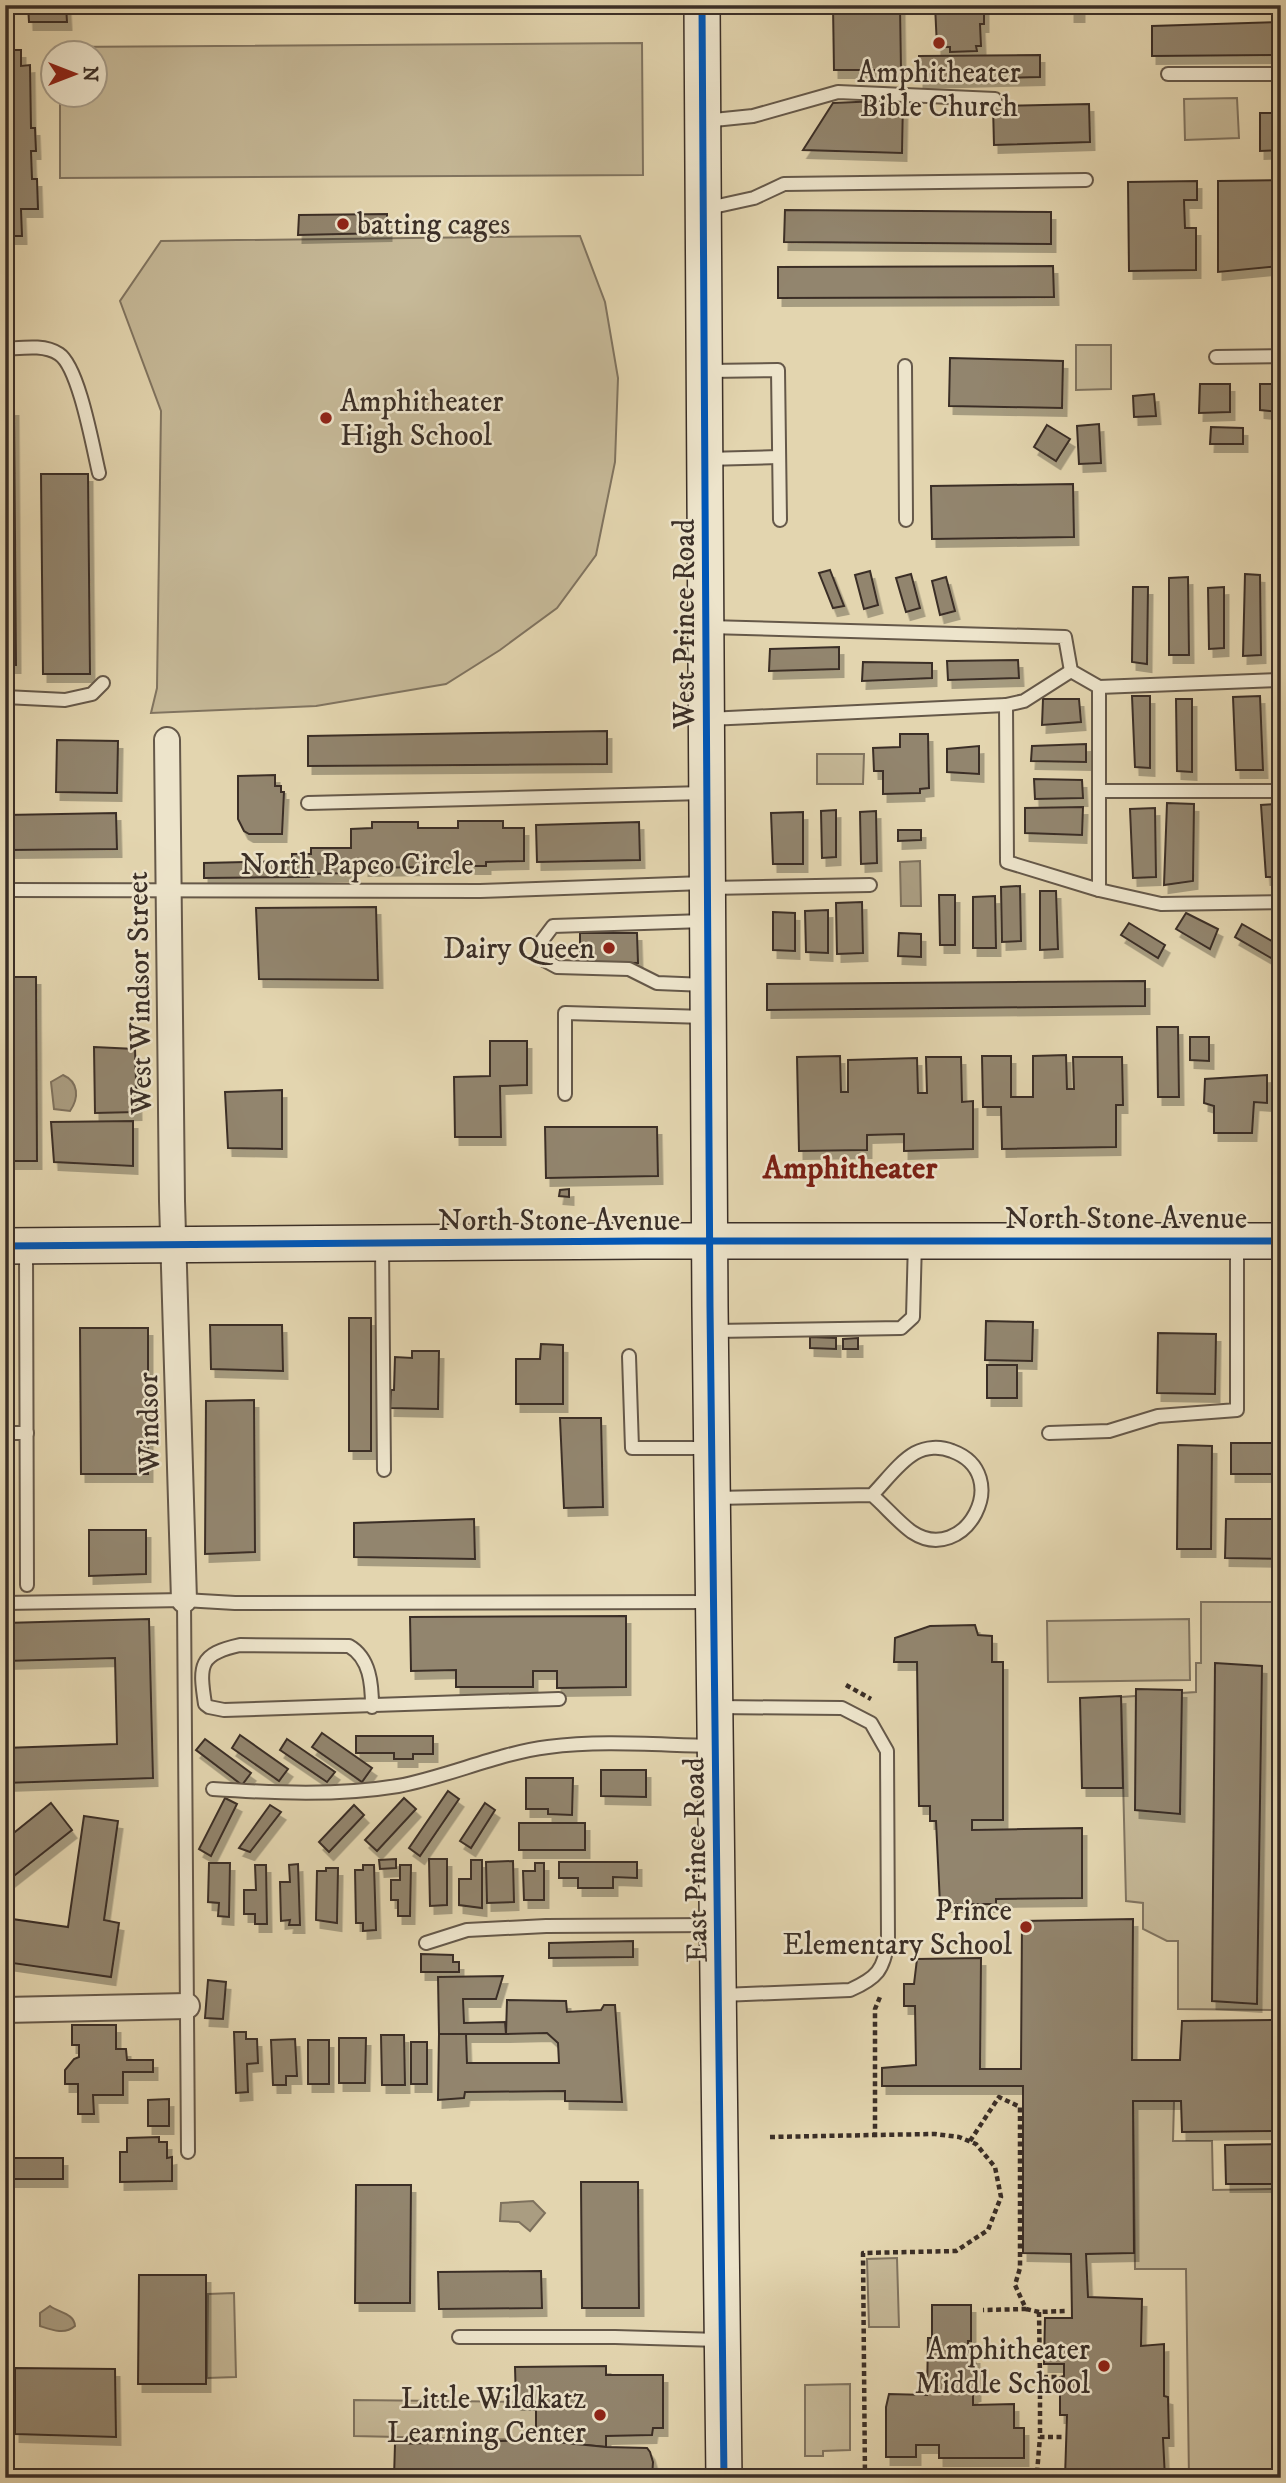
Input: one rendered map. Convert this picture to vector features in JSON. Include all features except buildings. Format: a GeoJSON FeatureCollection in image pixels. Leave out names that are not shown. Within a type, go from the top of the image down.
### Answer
{"type":"FeatureCollection","features":[{"type":"Feature","properties":{"kind":"main road","name":"West Prince Road"},"geometry":{"type":"LineString","coordinates":[[702,5],[710,1241]]}},
{"type":"Feature","properties":{"kind":"main road","name":"North Stone Avenue"},"geometry":{"type":"LineString","coordinates":[[16,1246],[710,1241],[1281,1241]]}},
{"type":"Feature","properties":{"kind":"main road","name":"East Prince Road"},"geometry":{"type":"LineString","coordinates":[[710,1241],[724,2478]]}},
{"type":"Feature","properties":{"kind":"street","name":"West Windsor Street"},"geometry":{"type":"LineString","coordinates":[[167,740],[172,1201],[175,1245]]}},
{"type":"Feature","properties":{"kind":"street","name":"Windsor"},"geometry":{"type":"LineString","coordinates":[[175,1245],[184,1600]]}},
{"type":"Feature","properties":{"kind":"street"},"geometry":{"type":"LineString","coordinates":[[5,2010],[187,2006]]}},
{"type":"Feature","properties":{"kind":"lane"},"geometry":{"type":"LineString","coordinates":[[1168,74],[1281,74]]}},
{"type":"Feature","properties":{"kind":"lane"},"geometry":{"type":"LineString","coordinates":[[704,121],[753,116],[838,92],[996,99]]}},
{"type":"Feature","properties":{"kind":"lane"},"geometry":{"type":"LineString","coordinates":[[704,209],[754,198],[785,184],[1086,180]]}},
{"type":"Feature","properties":{"kind":"lane"},"geometry":{"type":"LineString","coordinates":[[5,348],[43,348],[61,355],[74,377],[99,473]]}},
{"type":"Feature","properties":{"kind":"lane"},"geometry":{"type":"LineString","coordinates":[[1216,357],[1281,356]]}},
{"type":"Feature","properties":{"kind":"lane"},"geometry":{"type":"LineString","coordinates":[[905,366],[906,520]]}},
{"type":"Feature","properties":{"kind":"lane"},"geometry":{"type":"LineString","coordinates":[[705,371],[778,370],[780,520]]}},
{"type":"Feature","properties":{"kind":"lane"},"geometry":{"type":"LineString","coordinates":[[705,459],[779,457]]}},
{"type":"Feature","properties":{"kind":"lane"},"geometry":{"type":"LineString","coordinates":[[707,627],[1065,637],[1070,671]]}},
{"type":"Feature","properties":{"kind":"lane"},"geometry":{"type":"LineString","coordinates":[[1070,671],[1099,687],[1281,680]]}},
{"type":"Feature","properties":{"kind":"lane"},"geometry":{"type":"LineString","coordinates":[[707,719],[1006,705],[1024,701],[1070,671]]}},
{"type":"Feature","properties":{"kind":"lane"},"geometry":{"type":"LineString","coordinates":[[5,697],[65,700],[92,694],[103,683]]}},
{"type":"Feature","properties":{"kind":"lane"},"geometry":{"type":"LineString","coordinates":[[1099,687],[1099,890]]}},
{"type":"Feature","properties":{"kind":"lane"},"geometry":{"type":"LineString","coordinates":[[1006,705],[1007,862],[1099,890],[1161,904],[1281,902]]}},
{"type":"Feature","properties":{"kind":"lane"},"geometry":{"type":"LineString","coordinates":[[1099,791],[1281,791]]}},
{"type":"Feature","properties":{"kind":"lane"},"geometry":{"type":"LineString","coordinates":[[308,803],[708,793]]}},
{"type":"Feature","properties":{"kind":"lane"},"geometry":{"type":"LineString","coordinates":[[709,1001],[657,983],[629,969],[558,967],[544,960],[541,942],[553,926],[708,897],[870,886]]}},
{"type":"Feature","properties":{"kind":"lane","name":"North Papco Circle"},"geometry":{"type":"LineString","coordinates":[[5,890],[480,891],[708,897]]}},
{"type":"Feature","properties":{"kind":"lane"},"geometry":{"type":"LineString","coordinates":[[565,1094],[565,1013],[709,1001]]}},
{"type":"Feature","properties":{"kind":"lane"},"geometry":{"type":"LineString","coordinates":[[711,1332],[901,1328],[913,1317],[915,1241]]}},
{"type":"Feature","properties":{"kind":"lane"},"geometry":{"type":"LineString","coordinates":[[1049,1433],[1108,1431],[1158,1416],[1237,1409],[1237,1241]]}},
{"type":"Feature","properties":{"kind":"lane"},"geometry":{"type":"LineString","coordinates":[[382,1244],[384,1470]]}},
{"type":"Feature","properties":{"kind":"lane"},"geometry":{"type":"LineString","coordinates":[[16,1246],[27,1433],[27,1585]]}},
{"type":"Feature","properties":{"kind":"lane"},"geometry":{"type":"LineString","coordinates":[[629,1356],[632,1448],[712,1448]]}},
{"type":"Feature","properties":{"kind":"lane"},"geometry":{"type":"LineString","coordinates":[[5,1433],[27,1433]]}},
{"type":"Feature","properties":{"kind":"lane"},"geometry":{"type":"LineString","coordinates":[[713,1498],[872,1495],[912,1532],[935,1539],[958,1533],[968,1525],[976,1516],[982,1493],[976,1470],[968,1461],[948,1449],[936,1447],[913,1454],[872,1495]]}},
{"type":"Feature","properties":{"kind":"lane"},"geometry":{"type":"LineString","coordinates":[[5,1603],[184,1600],[235,1603],[714,1602]]}},
{"type":"Feature","properties":{"kind":"lane"},"geometry":{"type":"LineString","coordinates":[[184,1600],[188,2152]]}},
{"type":"Feature","properties":{"kind":"lane"},"geometry":{"type":"LineString","coordinates":[[373,1707],[372,1681],[359,1652],[349,1646],[240,1645],[206,1658],[202,1667],[205,1704],[224,1710],[373,1707],[559,1699]]}},
{"type":"Feature","properties":{"kind":"lane"},"geometry":{"type":"LineString","coordinates":[[716,1707],[842,1708],[872,1723],[887,1751],[888,1940],[882,1968],[868,1982],[850,1990],[718,1996]]}},
{"type":"Feature","properties":{"kind":"lane"},"geometry":{"type":"LineString","coordinates":[[213,1789],[291,1794],[355,1791],[400,1785],[544,1748],[588,1743],[716,1746]]}},
{"type":"Feature","properties":{"kind":"lane"},"geometry":{"type":"LineString","coordinates":[[426,1942],[467,1930],[481,1929],[718,1925]]}},
{"type":"Feature","properties":{"kind":"lane"},"geometry":{"type":"LineString","coordinates":[[459,2337],[723,2340]]}},
{"type":"Feature","properties":{"kind":"path"},"geometry":{"type":"LineString","coordinates":[[846,1685],[867,1695],[877,1704]]}},
{"type":"Feature","properties":{"kind":"path"},"geometry":{"type":"LineString","coordinates":[[875,2135],[874,2009],[878,1998],[886,1990]]}},
{"type":"Feature","properties":{"kind":"path"},"geometry":{"type":"LineString","coordinates":[[970,2141],[999,2097],[1020,2107],[1020,2268],[1015,2285],[1026,2309]]}},
{"type":"Feature","properties":{"kind":"path"},"geometry":{"type":"LineString","coordinates":[[770,2137],[935,2134],[959,2137],[976,2144],[995,2166],[1001,2197],[988,2230],[956,2251],[863,2253],[865,2478]]}},
{"type":"Feature","properties":{"kind":"path"},"geometry":{"type":"LineString","coordinates":[[983,2310],[1066,2311]]}},
{"type":"Feature","properties":{"kind":"path"},"geometry":{"type":"LineString","coordinates":[[1029,2472],[1037,2473],[1040,2437],[1039,2312]]}},
{"type":"Feature","properties":{"kind":"path"},"geometry":{"type":"LineString","coordinates":[[1040,2377],[1057,2377]]}},
{"type":"Feature","properties":{"kind":"path"},"geometry":{"type":"LineString","coordinates":[[1040,2437],[1063,2437]]}},
{"type":"Feature","properties":{"kind":"shaded area"},"geometry":{"type":"Polygon","coordinates":[[[642,43],[643,175],[60,178],[60,108],[108,108],[108,47],[642,43]]]}},
{"type":"Feature","properties":{"kind":"shaded area"},"geometry":{"type":"Polygon","coordinates":[[[1237,98],[1239,138],[1185,140],[1184,99],[1237,98]]]}},
{"type":"Feature","properties":{"kind":"shaded area"},"geometry":{"type":"Polygon","coordinates":[[[580,236],[605,302],[618,378],[615,462],[596,555],[557,608],[500,650],[446,684],[316,706],[151,713],[157,688],[161,411],[120,301],[161,241],[580,236]]]}},
{"type":"Feature","properties":{"kind":"shaded area"},"geometry":{"type":"Polygon","coordinates":[[[1076,345],[1111,345],[1111,389],[1076,390],[1076,345]]]}},
{"type":"Feature","properties":{"kind":"shaded area"},"geometry":{"type":"Polygon","coordinates":[[[817,754],[864,754],[863,784],[817,784],[817,754]]]}},
{"type":"Feature","properties":{"kind":"shaded area"},"geometry":{"type":"Polygon","coordinates":[[[920,861],[921,906],[901,906],[900,862],[920,861]]]}},
{"type":"Feature","properties":{"kind":"shaded area"},"geometry":{"type":"Polygon","coordinates":[[[63,1075],[72,1082],[76,1091],[70,1111],[54,1109],[51,1082],[63,1075]]]}},
{"type":"Feature","properties":{"kind":"shaded area"},"geometry":{"type":"Polygon","coordinates":[[[1201,1602],[1281,1602],[1281,2010],[1178,2009],[1178,1941],[1167,1941],[1143,1929],[1143,1903],[1126,1901],[1121,1697],[1196,1692],[1196,1663],[1201,1663],[1201,1602]]]}},
{"type":"Feature","properties":{"kind":"shaded area"},"geometry":{"type":"Polygon","coordinates":[[[1189,1619],[1190,1680],[1048,1682],[1047,1621],[1189,1619]]]}},
{"type":"Feature","properties":{"kind":"shaded area"},"geometry":{"type":"Polygon","coordinates":[[[1133,2101],[1174,2101],[1173,2141],[1212,2141],[1213,2190],[1274,2189],[1277,2411],[1281,2412],[1281,2478],[1189,2478],[1186,2269],[1135,2269],[1133,2101]]]}},
{"type":"Feature","properties":{"kind":"shaded area"},"geometry":{"type":"Polygon","coordinates":[[[533,2201],[545,2213],[530,2231],[519,2222],[500,2221],[501,2203],[533,2201]]]}},
{"type":"Feature","properties":{"kind":"shaded area"},"geometry":{"type":"Polygon","coordinates":[[[897,2258],[899,2327],[869,2327],[867,2259],[897,2258]]]}},
{"type":"Feature","properties":{"kind":"shaded area"},"geometry":{"type":"Polygon","coordinates":[[[234,2293],[236,2377],[207,2378],[208,2294],[234,2293]]]}},
{"type":"Feature","properties":{"kind":"shaded area"},"geometry":{"type":"Polygon","coordinates":[[[50,2306],[72,2318],[75,2326],[63,2331],[40,2326],[40,2313],[50,2306]]]}},
{"type":"Feature","properties":{"kind":"shaded area"},"geometry":{"type":"Polygon","coordinates":[[[850,2384],[850,2450],[823,2451],[823,2456],[805,2456],[805,2385],[850,2384]]]}},
{"type":"Feature","properties":{"kind":"shaded area"},"geometry":{"type":"Polygon","coordinates":[[[354,2400],[536,2402],[536,2440],[354,2436],[354,2400]]]}},
{"type":"Feature","properties":{"kind":"cycle path"},"geometry":{"type":"LineString","coordinates":[[702,5],[710,1307],[724,2478]]}},
{"type":"Feature","properties":{"kind":"cycle path"},"geometry":{"type":"LineString","coordinates":[[5,1246],[644,1241],[1281,1241]]}},
{"type":"Feature","properties":{"kind":"place","name":"Amphitheater Bible Church"},"geometry":{"type":"Point","coordinates":[939,43]}},
{"type":"Feature","properties":{"kind":"place","name":"batting cages"},"geometry":{"type":"Point","coordinates":[343,224]}},
{"type":"Feature","properties":{"kind":"place","name":"Amphitheater High School"},"geometry":{"type":"Point","coordinates":[326,418]}},
{"type":"Feature","properties":{"kind":"place","name":"Dairy Queen"},"geometry":{"type":"Point","coordinates":[609,948]}},
{"type":"Feature","properties":{"kind":"place","name":"Prince Elementary School"},"geometry":{"type":"Point","coordinates":[1026,1927]}},
{"type":"Feature","properties":{"kind":"place","name":"Amphitheater Middle School"},"geometry":{"type":"Point","coordinates":[1104,2366]}},
{"type":"Feature","properties":{"kind":"place","name":"Little Wildkatz Learning Center"},"geometry":{"type":"Point","coordinates":[600,2415]}},
{"type":"Feature","properties":{"kind":"district","name":"Amphitheater"},"geometry":{"type":"Point","coordinates":[850,1167]}}]}
